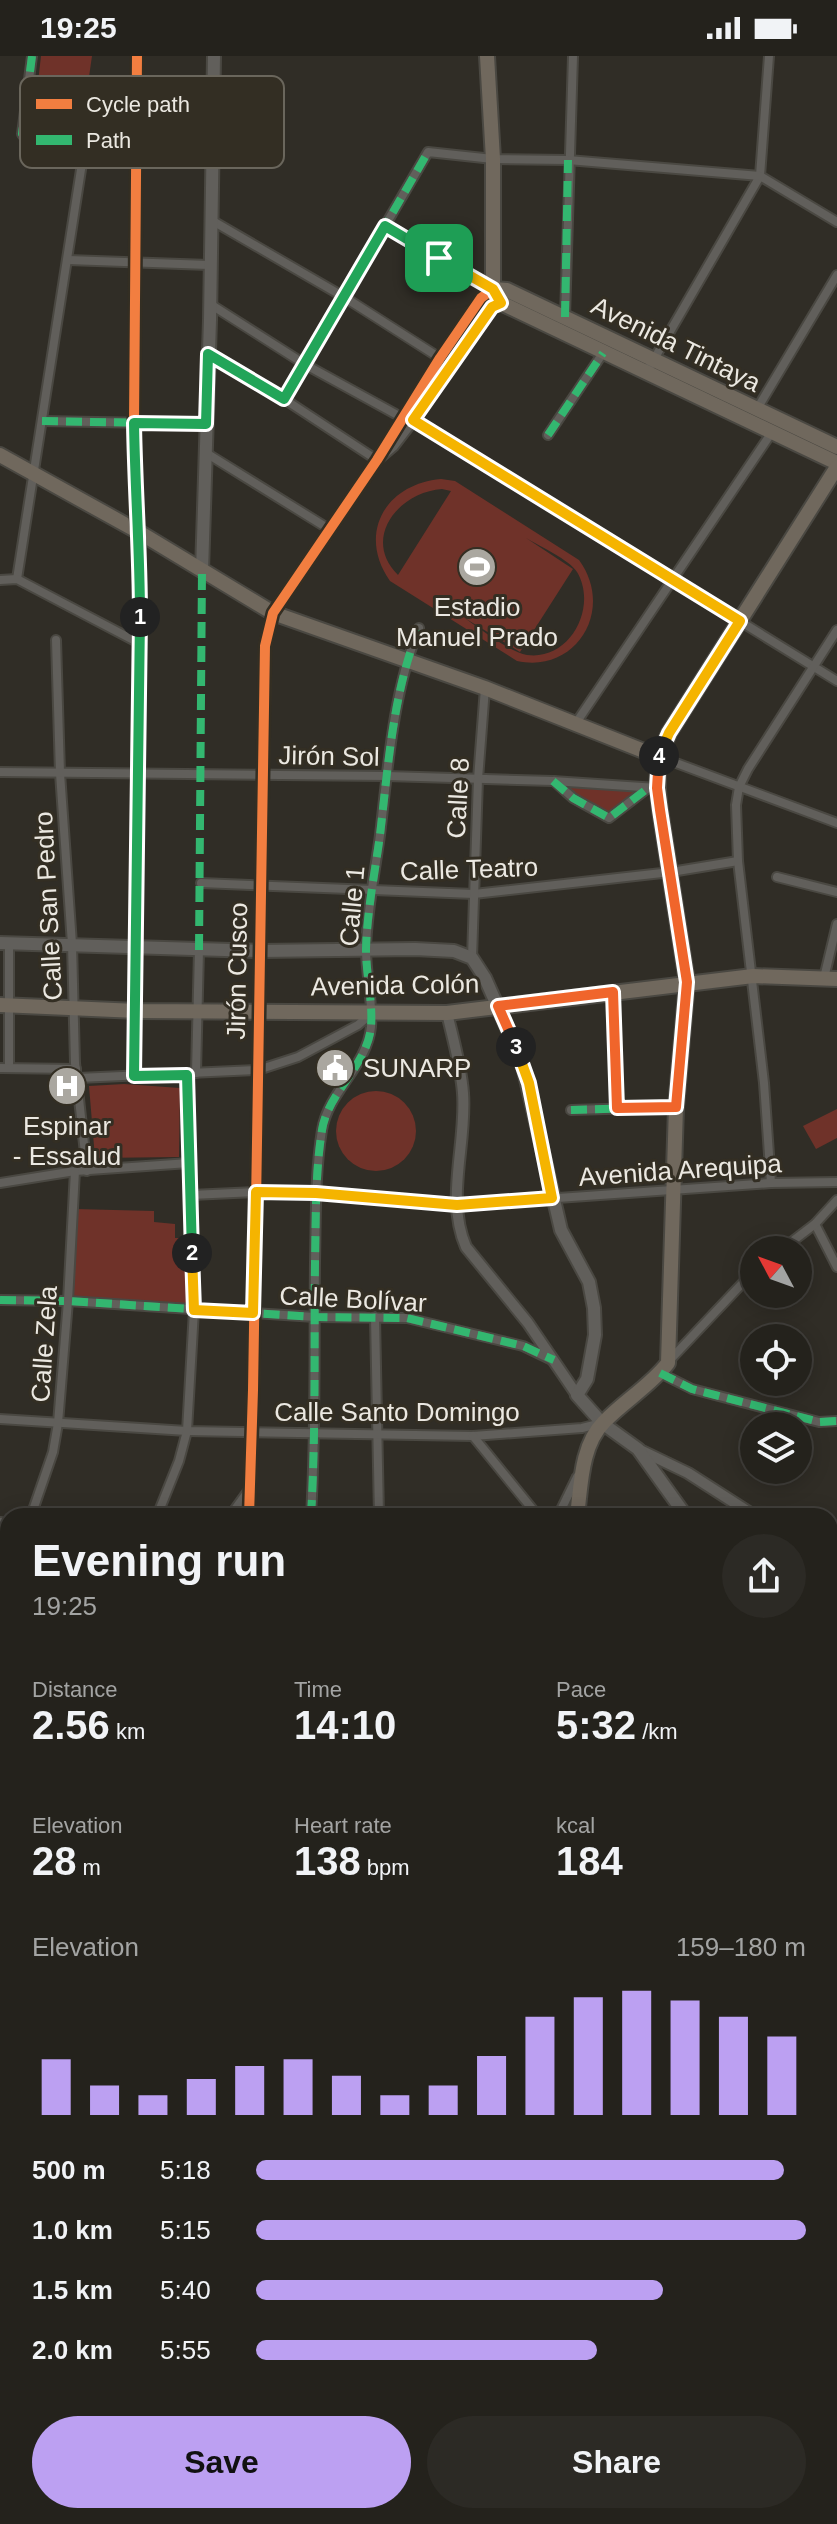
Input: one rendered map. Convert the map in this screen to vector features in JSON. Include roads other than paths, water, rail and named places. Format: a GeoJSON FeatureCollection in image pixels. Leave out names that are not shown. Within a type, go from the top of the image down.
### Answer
{"type":"FeatureCollection","features":[{"type":"Feature","properties":{"kind":"main road"},"geometry":{"type":"LineString","coordinates":[[214,56],[214,76]]}},
{"type":"Feature","properties":{"kind":"main road"},"geometry":{"type":"LineString","coordinates":[[487,56],[493,159],[493,289],[501,303]]}},
{"type":"Feature","properties":{"kind":"main road"},"geometry":{"type":"LineString","coordinates":[[202,571],[212,168]]}},
{"type":"Feature","properties":{"kind":"main road","name":"Avenida Tintaya"},"geometry":{"type":"LineString","coordinates":[[493,289],[507,290],[565,317],[650,366],[837,465]]}},
{"type":"Feature","properties":{"kind":"main road","name":"Avenida Tintaya"},"geometry":{"type":"LineString","coordinates":[[501,303],[603,353],[650,366],[757,409],[837,447]]}},
{"type":"Feature","properties":{"kind":"main road"},"geometry":{"type":"LineString","coordinates":[[0,455],[137,531],[273,613],[485,688],[659,757]]}},
{"type":"Feature","properties":{"kind":"main road"},"geometry":{"type":"LineString","coordinates":[[578,1508],[584,1466],[592,1440],[602,1423],[664,1368],[675,1189],[676,1107],[687,982],[671,872],[652,788],[659,757],[669,733],[837,465]]}},
{"type":"Feature","properties":{"kind":"main road"},"geometry":{"type":"LineString","coordinates":[[5,944],[260,951],[454,951],[472,958],[485,978],[526,1073],[561,1230],[589,1282],[594,1308],[592,1363],[577,1395],[602,1423],[638,1449],[680,1508]]}},
{"type":"Feature","properties":{"kind":"main road","name":"Avenida Colón"},"geometry":{"type":"LineString","coordinates":[[5,1005],[137,1011],[447,1013],[687,982],[753,976],[831,978]]}},
{"type":"Feature","properties":{"kind":"street"},"geometry":{"type":"LineString","coordinates":[[29,76],[32,56]]}},
{"type":"Feature","properties":{"kind":"street"},"geometry":{"type":"LineString","coordinates":[[137,56],[137,76]]}},
{"type":"Feature","properties":{"kind":"street"},"geometry":{"type":"LineString","coordinates":[[565,317],[573,56]]}},
{"type":"Feature","properties":{"kind":"street"},"geometry":{"type":"LineString","coordinates":[[650,366],[760,176],[769,56]]}},
{"type":"Feature","properties":{"kind":"street"},"geometry":{"type":"LineString","coordinates":[[284,399],[428,152],[760,176],[837,222]]}},
{"type":"Feature","properties":{"kind":"street"},"geometry":{"type":"LineString","coordinates":[[17,579],[81,168]]}},
{"type":"Feature","properties":{"kind":"street"},"geometry":{"type":"LineString","coordinates":[[134,1076],[138,948],[140,551],[134,423],[135,168]]}},
{"type":"Feature","properties":{"kind":"street"},"geometry":{"type":"LineString","coordinates":[[211,220],[344,297],[440,358]]}},
{"type":"Feature","properties":{"kind":"street"},"geometry":{"type":"LineString","coordinates":[[385,226],[493,289]]}},
{"type":"Feature","properties":{"kind":"street"},"geometry":{"type":"LineString","coordinates":[[68,260],[209,265]]}},
{"type":"Feature","properties":{"kind":"street"},"geometry":{"type":"LineString","coordinates":[[757,409],[837,275]]}},
{"type":"Feature","properties":{"kind":"street","name":"Jirón Cusco"},"geometry":{"type":"LineString","coordinates":[[250,1508],[265,646],[273,613],[377,460],[440,358],[481,298],[493,289]]}},
{"type":"Feature","properties":{"kind":"street","name":"Jirón Cusco"},"geometry":{"type":"LineString","coordinates":[[377,460],[393,446],[413,420],[492,307],[501,303]]}},
{"type":"Feature","properties":{"kind":"street"},"geometry":{"type":"LineString","coordinates":[[210,304],[306,365],[401,417]]}},
{"type":"Feature","properties":{"kind":"street"},"geometry":{"type":"LineString","coordinates":[[548,435],[603,353]]}},
{"type":"Feature","properties":{"kind":"street"},"geometry":{"type":"LineString","coordinates":[[208,354],[377,460]]}},
{"type":"Feature","properties":{"kind":"street"},"geometry":{"type":"LineString","coordinates":[[413,420],[837,681]]}},
{"type":"Feature","properties":{"kind":"street"},"geometry":{"type":"LineString","coordinates":[[42,421],[206,424]]}},
{"type":"Feature","properties":{"kind":"street"},"geometry":{"type":"LineString","coordinates":[[576,723],[772,432]]}},
{"type":"Feature","properties":{"kind":"street"},"geometry":{"type":"LineString","coordinates":[[206,453],[329,529]]}},
{"type":"Feature","properties":{"kind":"street"},"geometry":{"type":"LineString","coordinates":[[0,580],[17,579],[139,643]]}},
{"type":"Feature","properties":{"kind":"street","name":"Calle 1"},"geometry":{"type":"LineString","coordinates":[[311,1508],[315,1433],[316,1193],[322,1128],[328,1109],[364,1052],[370,1035],[372,1013],[366,950],[387,776],[406,660],[419,628]]}},
{"type":"Feature","properties":{"kind":"street"},"geometry":{"type":"LineString","coordinates":[[771,1183],[764,1083],[738,861],[736,805],[739,787],[837,630]]}},
{"type":"Feature","properties":{"kind":"street","name":"Calle San Pedro"},"geometry":{"type":"LineString","coordinates":[[56,640],[60,773],[77,1073],[87,1171]]}},
{"type":"Feature","properties":{"kind":"street","name":"Calle 8"},"geometry":{"type":"LineString","coordinates":[[472,958],[478,779],[485,688]]}},
{"type":"Feature","properties":{"kind":"street"},"geometry":{"type":"LineString","coordinates":[[659,757],[837,823]]}},
{"type":"Feature","properties":{"kind":"street","name":"Jirón Sol"},"geometry":{"type":"LineString","coordinates":[[0,772],[387,776],[553,781],[652,788]]}},
{"type":"Feature","properties":{"kind":"street"},"geometry":{"type":"LineString","coordinates":[[553,781],[573,798],[609,818],[652,788]]}},
{"type":"Feature","properties":{"kind":"street","name":"Calle Teatro"},"geometry":{"type":"LineString","coordinates":[[201,883],[474,894],[671,872],[738,861]]}},
{"type":"Feature","properties":{"kind":"street"},"geometry":{"type":"LineString","coordinates":[[777,877],[837,892]]}},
{"type":"Feature","properties":{"kind":"street"},"geometry":{"type":"LineString","coordinates":[[831,978],[837,924]]}},
{"type":"Feature","properties":{"kind":"street"},"geometry":{"type":"LineString","coordinates":[[5,944],[5,1068],[134,1076],[258,1070],[308,1052],[358,1025],[372,1013]]}},
{"type":"Feature","properties":{"kind":"street"},"geometry":{"type":"LineString","coordinates":[[160,1508],[187,1431],[194,1310],[189,1163],[191,1074],[198,1011],[199,950]]}},
{"type":"Feature","properties":{"kind":"street"},"geometry":{"type":"LineString","coordinates":[[613,992],[617,1108]]}},
{"type":"Feature","properties":{"kind":"street"},"geometry":{"type":"LineString","coordinates":[[447,1013],[463,1092],[457,1205],[459,1232],[466,1247],[528,1323],[577,1395]]}},
{"type":"Feature","properties":{"kind":"street"},"geometry":{"type":"LineString","coordinates":[[571,1110],[676,1107]]}},
{"type":"Feature","properties":{"kind":"street"},"geometry":{"type":"LineString","coordinates":[[0,1183],[75,1171],[189,1163]]}},
{"type":"Feature","properties":{"kind":"street","name":"Calle Zela"},"geometry":{"type":"LineString","coordinates":[[34,1508],[53,1452],[58,1423],[75,1171]]}},
{"type":"Feature","properties":{"kind":"street","name":"Avenida Arequipa"},"geometry":{"type":"LineString","coordinates":[[191,1195],[316,1193],[457,1205],[771,1183],[837,1182]]}},
{"type":"Feature","properties":{"kind":"street"},"geometry":{"type":"LineString","coordinates":[[799,1236],[833,1211],[837,1200]]}},
{"type":"Feature","properties":{"kind":"street"},"geometry":{"type":"LineString","coordinates":[[815,1224],[837,1267]]}},
{"type":"Feature","properties":{"kind":"street"},"geometry":{"type":"LineString","coordinates":[[740,1286],[664,1368],[692,1389],[819,1422],[837,1421]]}},
{"type":"Feature","properties":{"kind":"street","name":"Calle Bolívar"},"geometry":{"type":"LineString","coordinates":[[0,1300],[430,1321],[523,1346],[554,1360]]}},
{"type":"Feature","properties":{"kind":"street"},"geometry":{"type":"LineString","coordinates":[[375,1317],[378,1508]]}},
{"type":"Feature","properties":{"kind":"street","name":"Calle Santo Domingo"},"geometry":{"type":"LineString","coordinates":[[0,1419],[187,1431],[473,1436],[582,1428],[602,1423]]}},
{"type":"Feature","properties":{"kind":"street"},"geometry":{"type":"LineString","coordinates":[[473,1436],[532,1508]]}},
{"type":"Feature","properties":{"kind":"street"},"geometry":{"type":"LineString","coordinates":[[638,1449],[688,1473],[743,1508]]}},
{"type":"Feature","properties":{"kind":"street"},"geometry":{"type":"LineString","coordinates":[[562,1508],[584,1466]]}},
{"type":"Feature","properties":{"kind":"street"},"geometry":{"type":"LineString","coordinates":[[236,1508],[251,1486]]}},
{"type":"Feature","properties":{"kind":"place","name":"Estadio Manuel Prado"},"geometry":{"type":"Point","coordinates":[477,567]}},
{"type":"Feature","properties":{"kind":"place","name":"SUNARP"},"geometry":{"type":"Point","coordinates":[335,1068]}},
{"type":"Feature","properties":{"kind":"place","name":"Espinar - Essalud"},"geometry":{"type":"Point","coordinates":[67,1086]}}]}
